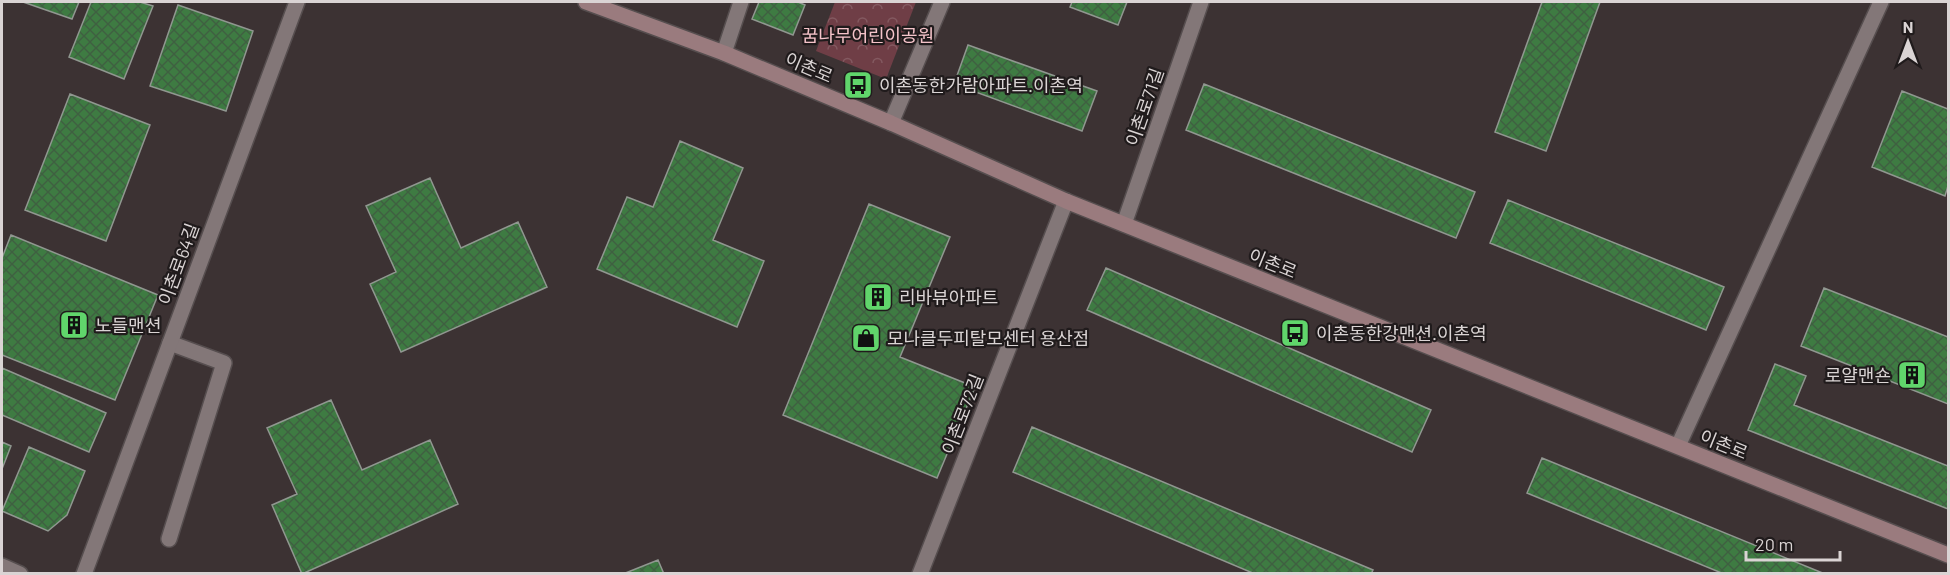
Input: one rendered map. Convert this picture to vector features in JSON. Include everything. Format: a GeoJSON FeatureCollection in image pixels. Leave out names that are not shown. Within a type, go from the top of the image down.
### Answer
{"type":"FeatureCollection","features":[{"type":"Feature","properties":{"kind":"street","name":"이촌로64길"},"geometry":{"type":"LineString","coordinates":[[84,573],[297,2]]}},
{"type":"Feature","properties":{"kind":"street","name":"이촌로"},"geometry":{"type":"LineString","coordinates":[[586,2],[724,53],[1124,225],[1948,555]]}},
{"type":"Feature","properties":{"kind":"street"},"geometry":{"type":"LineString","coordinates":[[724,53],[741,2]]}},
{"type":"Feature","properties":{"kind":"street"},"geometry":{"type":"LineString","coordinates":[[891,123],[942,2]]}},
{"type":"Feature","properties":{"kind":"street","name":"이촌로71길"},"geometry":{"type":"LineString","coordinates":[[1124,225],[1201,2]]}},
{"type":"Feature","properties":{"kind":"street"},"geometry":{"type":"LineString","coordinates":[[1678,446],[1881,2]]}},
{"type":"Feature","properties":{"kind":"street","name":"이촌로72길"},"geometry":{"type":"LineString","coordinates":[[920,573],[1066,201]]}},
{"type":"Feature","properties":{"kind":"street"},"geometry":{"type":"LineString","coordinates":[[169,538],[224,363],[170,342]]}},
{"type":"Feature","properties":{"kind":"street"},"geometry":{"type":"LineString","coordinates":[[2,566],[20,573]]}},
{"type":"Feature","properties":{"kind":"green space","name":"꿈나무어린이공원"},"geometry":{"type":"Polygon","coordinates":[[[835,2],[916,2],[886,79],[816,51],[835,2]]]}},
{"type":"Feature","properties":{"kind":"building"},"geometry":{"type":"Polygon","coordinates":[[[23,2],[79,2],[72,19],[23,2]]]}},
{"type":"Feature","properties":{"kind":"building"},"geometry":{"type":"Polygon","coordinates":[[[91,2],[140,2],[153,6],[124,79],[69,57],[91,2]]]}},
{"type":"Feature","properties":{"kind":"building"},"geometry":{"type":"Polygon","coordinates":[[[759,2],[798,2],[805,5],[793,35],[752,19],[759,2]]]}},
{"type":"Feature","properties":{"kind":"building"},"geometry":{"type":"Polygon","coordinates":[[[1072,2],[1127,2],[1118,25],[1070,7],[1072,2]]]}},
{"type":"Feature","properties":{"kind":"building"},"geometry":{"type":"Polygon","coordinates":[[[1542,2],[1600,2],[1546,151],[1495,132],[1542,2]]]}},
{"type":"Feature","properties":{"kind":"building"},"geometry":{"type":"Polygon","coordinates":[[[178,5],[253,31],[226,111],[150,86],[178,5]]]}},
{"type":"Feature","properties":{"kind":"building"},"geometry":{"type":"Polygon","coordinates":[[[968,45],[1097,91],[1082,131],[954,84],[968,45]]]}},
{"type":"Feature","properties":{"kind":"building"},"geometry":{"type":"Polygon","coordinates":[[[1204,84],[1475,192],[1456,238],[1186,130],[1204,84]]]}},
{"type":"Feature","properties":{"kind":"building"},"geometry":{"type":"Polygon","coordinates":[[[1902,91],[1948,109],[1948,186],[1945,196],[1872,167],[1902,91]]]}},
{"type":"Feature","properties":{"kind":"building"},"geometry":{"type":"Polygon","coordinates":[[[70,94],[150,125],[106,241],[25,210],[70,94]]]}},
{"type":"Feature","properties":{"kind":"building"},"geometry":{"type":"Polygon","coordinates":[[[680,141],[743,168],[713,240],[764,261],[737,327],[597,269],[627,197],[653,207],[680,141]]]}},
{"type":"Feature","properties":{"kind":"building"},"geometry":{"type":"Polygon","coordinates":[[[430,178],[461,248],[518,222],[547,287],[401,352],[370,284],[396,272],[366,206],[430,178]]]}},
{"type":"Feature","properties":{"kind":"building"},"geometry":{"type":"Polygon","coordinates":[[[1508,200],[1724,287],[1706,330],[1490,243],[1508,200]]]}},
{"type":"Feature","properties":{"kind":"building","name":"리바뷰아파트"},"geometry":{"type":"Polygon","coordinates":[[[869,204],[950,237],[900,357],[975,387],[937,478],[783,415],[869,204]]]}},
{"type":"Feature","properties":{"kind":"building","name":"노들맨션"},"geometry":{"type":"Polygon","coordinates":[[[11,235],[158,295],[115,400],[2,355],[2,258],[11,235]]]}},
{"type":"Feature","properties":{"kind":"building"},"geometry":{"type":"Polygon","coordinates":[[[1106,268],[1431,410],[1412,452],[1087,310],[1106,268]]]}},
{"type":"Feature","properties":{"kind":"building","name":"로얄맨숀"},"geometry":{"type":"Polygon","coordinates":[[[1824,288],[1948,337],[1948,404],[1801,346],[1824,288]]]}},
{"type":"Feature","properties":{"kind":"building"},"geometry":{"type":"Polygon","coordinates":[[[1775,364],[1806,376],[1794,405],[1948,466],[1948,509],[1748,430],[1775,364]]]}},
{"type":"Feature","properties":{"kind":"building"},"geometry":{"type":"Polygon","coordinates":[[[2,368],[106,413],[89,452],[2,415],[2,368]]]}},
{"type":"Feature","properties":{"kind":"building"},"geometry":{"type":"Polygon","coordinates":[[[331,400],[362,470],[430,440],[458,504],[302,574],[272,505],[297,494],[267,428],[331,400]]]}},
{"type":"Feature","properties":{"kind":"building"},"geometry":{"type":"Polygon","coordinates":[[[1032,427],[1373,570],[1371,574],[1255,574],[1013,472],[1032,427]]]}},
{"type":"Feature","properties":{"kind":"building"},"geometry":{"type":"Polygon","coordinates":[[[2,442],[11,446],[2,469],[2,442]]]}},
{"type":"Feature","properties":{"kind":"building"},"geometry":{"type":"Polygon","coordinates":[[[29,447],[85,471],[67,515],[48,531],[2,511],[29,447]]]}},
{"type":"Feature","properties":{"kind":"building"},"geometry":{"type":"Polygon","coordinates":[[[1542,458],[1825,574],[1724,574],[1527,493],[1542,458]]]}},
{"type":"Feature","properties":{"kind":"building"},"geometry":{"type":"Polygon","coordinates":[[[658,560],[664,574],[623,574],[658,560]]]}},
{"type":"Feature","properties":{"kind":"place","name":"이촌동한가람아파트.이촌역"},"geometry":{"type":"Point","coordinates":[858,85]}},
{"type":"Feature","properties":{"kind":"place","name":"리바뷰아파트"},"geometry":{"type":"Point","coordinates":[878,297]}},
{"type":"Feature","properties":{"kind":"place","name":"노들맨션"},"geometry":{"type":"Point","coordinates":[74,325]}},
{"type":"Feature","properties":{"kind":"place","name":"이촌동한강맨션.이촌역"},"geometry":{"type":"Point","coordinates":[1295,333]}},
{"type":"Feature","properties":{"kind":"place","name":"모나클두피탈모센터 용산점"},"geometry":{"type":"Point","coordinates":[866,338]}},
{"type":"Feature","properties":{"kind":"place","name":"로얄맨숀"},"geometry":{"type":"Point","coordinates":[1912,375]}}]}
